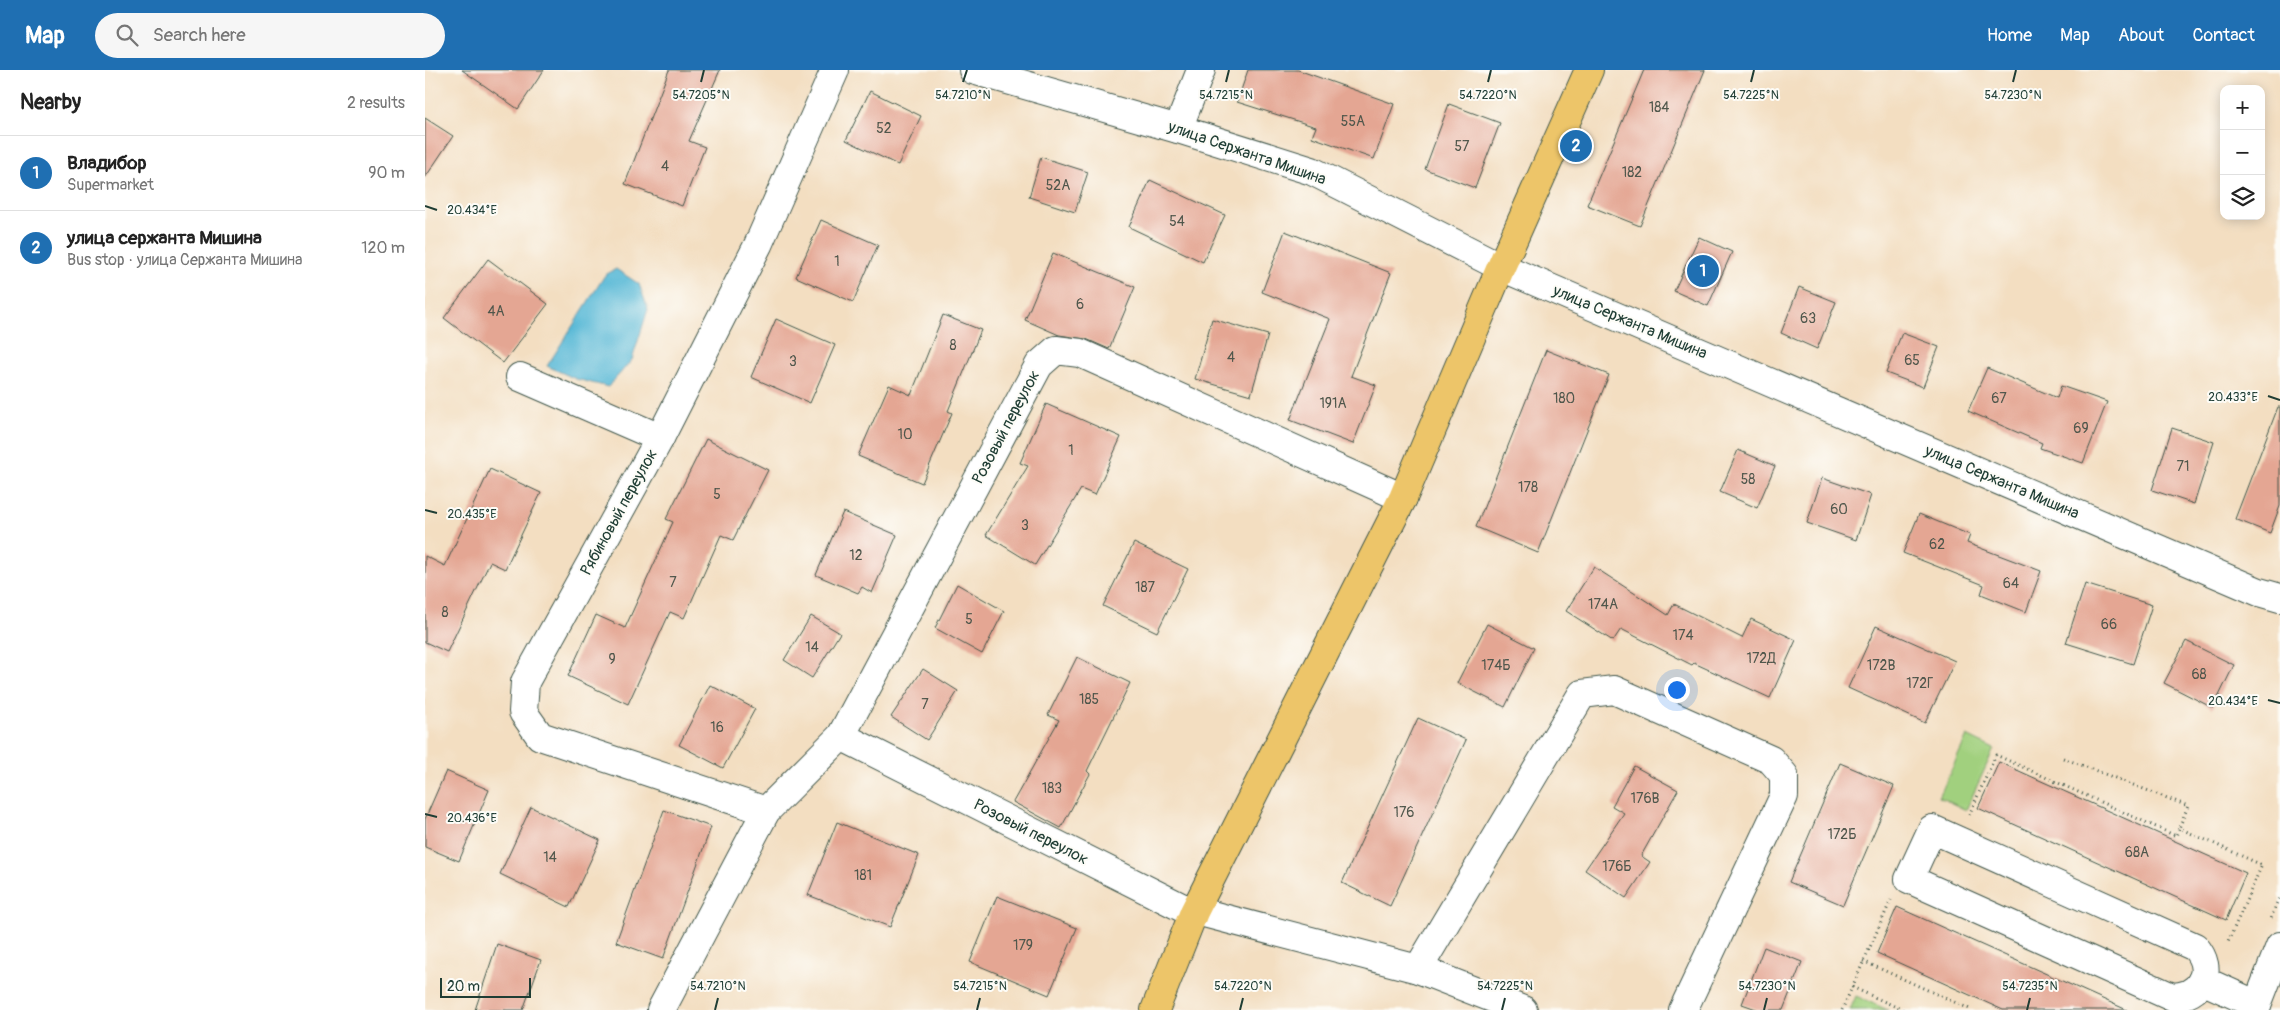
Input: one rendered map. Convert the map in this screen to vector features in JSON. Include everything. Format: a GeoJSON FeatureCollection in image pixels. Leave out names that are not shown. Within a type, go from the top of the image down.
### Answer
{"type":"FeatureCollection","features":[{"type":"Feature","properties":{"kind":"main road"},"geometry":{"type":"LineString","coordinates":[[1155,1010],[1194,912],[1403,498],[1501,267],[1589,70]]}},
{"type":"Feature","properties":{"kind":"street","name":"Рябиновый переулок"},"geometry":{"type":"LineString","coordinates":[[766,811],[540,736],[523,712],[525,682],[660,438],[758,245],[835,70]]}},
{"type":"Feature","properties":{"kind":"street","name":"улица Сержанта Мишина"},"geometry":{"type":"LineString","coordinates":[[973,70],[1178,129],[1311,171],[1501,267],[2250,589],[2280,598]]}},
{"type":"Feature","properties":{"kind":"street"},"geometry":{"type":"LineString","coordinates":[[1178,129],[1201,70]]}},
{"type":"Feature","properties":{"kind":"street","name":"Розовый переулок"},"geometry":{"type":"LineString","coordinates":[[661,1010],[766,811],[841,736],[1039,365],[1056,350],[1080,353],[1403,498]]}},
{"type":"Feature","properties":{"kind":"street"},"geometry":{"type":"LineString","coordinates":[[520,377],[660,438]]}},
{"type":"Feature","properties":{"kind":"street"},"geometry":{"type":"LineString","coordinates":[[1418,969],[1582,694],[1614,690],[1771,760],[1784,775],[1784,796],[1683,1010]]}},
{"type":"Feature","properties":{"kind":"street","name":"Розовый переулок"},"geometry":{"type":"LineString","coordinates":[[841,736],[1194,912],[1418,969],[1523,1010]]}},
{"type":"Feature","properties":{"kind":"street"},"geometry":{"type":"LineString","coordinates":[[1933,829],[2195,947],[2204,962],[2202,980],[2191,993],[2172,998],[1909,879],[1933,829]]}},
{"type":"Feature","properties":{"kind":"street"},"geometry":{"type":"LineString","coordinates":[[2202,980],[2256,1007],[2280,946]]}},
{"type":"Feature","properties":{"kind":"path"},"geometry":{"type":"LineString","coordinates":[[1969,817],[1996,755],[2176,836],[2188,806],[2063,758]]}},
{"type":"Feature","properties":{"kind":"path"},"geometry":{"type":"LineString","coordinates":[[2179,828],[2262,865],[2225,947]]}},
{"type":"Feature","properties":{"kind":"path"},"geometry":{"type":"LineString","coordinates":[[1842,1010],[1895,891],[1903,894],[1909,879]]}},
{"type":"Feature","properties":{"kind":"path"},"geometry":{"type":"LineString","coordinates":[[1863,961],[1972,1010]]}},
{"type":"Feature","properties":{"kind":"path"},"geometry":{"type":"LineString","coordinates":[[1852,987],[1903,1010]]}},
{"type":"Feature","properties":{"kind":"green space"},"geometry":{"type":"Polygon","coordinates":[[[1967,736],[1994,749],[1966,810],[1939,797],[1967,736]]]}},
{"type":"Feature","properties":{"kind":"green space"},"geometry":{"type":"Polygon","coordinates":[[[1856,996],[1888,1010],[1850,1010],[1856,996]]]}},
{"type":"Feature","properties":{"kind":"water"},"geometry":{"type":"Polygon","coordinates":[[[616,269],[639,284],[648,309],[632,360],[608,387],[576,379],[547,366],[605,275],[616,269]]]}},
{"type":"Feature","properties":{"kind":"building"},"geometry":{"type":"Polygon","coordinates":[[[462,70],[544,70],[518,109],[462,70]]]}},
{"type":"Feature","properties":{"kind":"building"},"geometry":{"type":"Polygon","coordinates":[[[669,70],[720,70],[689,141],[705,147],[682,206],[625,184],[669,70]]]}},
{"type":"Feature","properties":{"kind":"building"},"geometry":{"type":"Polygon","coordinates":[[[1248,70],[1298,70],[1394,104],[1374,159],[1312,137],[1316,127],[1237,102],[1248,70]]]}},
{"type":"Feature","properties":{"kind":"building"},"geometry":{"type":"Polygon","coordinates":[[[1644,70],[1705,70],[1640,226],[1587,205],[1644,70]]]}},
{"type":"Feature","properties":{"kind":"building"},"geometry":{"type":"Polygon","coordinates":[[[870,91],[921,116],[898,165],[846,140],[870,91]]]}},
{"type":"Feature","properties":{"kind":"building"},"geometry":{"type":"Polygon","coordinates":[[[1449,104],[1500,123],[1475,188],[1425,169],[1449,104]]]}},
{"type":"Feature","properties":{"kind":"building"},"geometry":{"type":"Polygon","coordinates":[[[425,118],[453,136],[425,178],[425,118]]]}},
{"type":"Feature","properties":{"kind":"building"},"geometry":{"type":"Polygon","coordinates":[[[1041,157],[1088,172],[1075,212],[1029,197],[1041,157]]]}},
{"type":"Feature","properties":{"kind":"building"},"geometry":{"type":"Polygon","coordinates":[[[1150,180],[1225,215],[1203,262],[1129,227],[1150,180]]]}},
{"type":"Feature","properties":{"kind":"building"},"geometry":{"type":"Polygon","coordinates":[[[821,220],[878,245],[853,302],[796,277],[821,220]]]}},
{"type":"Feature","properties":{"kind":"building"},"geometry":{"type":"Polygon","coordinates":[[[1285,231],[1391,273],[1351,376],[1376,385],[1353,444],[1290,420],[1330,319],[1262,292],[1285,231]]]}},
{"type":"Feature","properties":{"kind":"building"},"geometry":{"type":"Polygon","coordinates":[[[1699,237],[1732,252],[1708,306],[1674,291],[1699,237]]]}},
{"type":"Feature","properties":{"kind":"building"},"geometry":{"type":"Polygon","coordinates":[[[1053,253],[1135,287],[1109,349],[1086,339],[1059,335],[1025,320],[1053,253]]]}},
{"type":"Feature","properties":{"kind":"building"},"geometry":{"type":"Polygon","coordinates":[[[488,259],[548,304],[503,363],[444,318],[488,259]]]}},
{"type":"Feature","properties":{"kind":"building"},"geometry":{"type":"Polygon","coordinates":[[[1799,287],[1836,302],[1817,349],[1781,333],[1799,287]]]}},
{"type":"Feature","properties":{"kind":"building"},"geometry":{"type":"Polygon","coordinates":[[[943,315],[981,330],[948,411],[952,413],[922,483],[858,456],[889,385],[911,395],[943,315]]]}},
{"type":"Feature","properties":{"kind":"building"},"geometry":{"type":"Polygon","coordinates":[[[776,319],[835,345],[810,403],[751,377],[776,319]]]}},
{"type":"Feature","properties":{"kind":"building"},"geometry":{"type":"Polygon","coordinates":[[[1212,319],[1268,335],[1251,395],[1195,379],[1212,319]]]}},
{"type":"Feature","properties":{"kind":"building"},"geometry":{"type":"Polygon","coordinates":[[[1902,333],[1939,347],[1923,387],[1886,373],[1902,333]]]}},
{"type":"Feature","properties":{"kind":"building"},"geometry":{"type":"Polygon","coordinates":[[[1546,350],[1609,375],[1538,553],[1476,527],[1546,350]]]}},
{"type":"Feature","properties":{"kind":"building"},"geometry":{"type":"Polygon","coordinates":[[[1987,368],[2057,398],[2061,386],[2107,402],[2083,463],[2040,448],[2042,443],[1968,411],[1987,368]]]}},
{"type":"Feature","properties":{"kind":"building"},"geometry":{"type":"Polygon","coordinates":[[[1046,404],[1121,437],[1095,495],[1081,489],[1035,565],[986,535],[1028,466],[1020,463],[1046,404]]]}},
{"type":"Feature","properties":{"kind":"building"},"geometry":{"type":"Polygon","coordinates":[[[2278,407],[2280,407],[2280,506],[2270,533],[2235,519],[2278,407]]]}},
{"type":"Feature","properties":{"kind":"building"},"geometry":{"type":"Polygon","coordinates":[[[2172,428],[2214,442],[2194,504],[2152,490],[2172,428]]]}},
{"type":"Feature","properties":{"kind":"building"},"geometry":{"type":"Polygon","coordinates":[[[706,439],[768,470],[733,540],[721,535],[684,618],[670,612],[628,704],[568,676],[596,615],[625,628],[673,522],[666,519],[706,439]]]}},
{"type":"Feature","properties":{"kind":"building"},"geometry":{"type":"Polygon","coordinates":[[[1738,450],[1775,466],[1757,508],[1720,492],[1738,450]]]}},
{"type":"Feature","properties":{"kind":"building"},"geometry":{"type":"Polygon","coordinates":[[[490,469],[541,493],[505,569],[490,562],[447,652],[425,642],[425,556],[445,566],[490,469]]]}},
{"type":"Feature","properties":{"kind":"building"},"geometry":{"type":"Polygon","coordinates":[[[1822,478],[1871,495],[1856,540],[1807,523],[1822,478]]]}},
{"type":"Feature","properties":{"kind":"building"},"geometry":{"type":"Polygon","coordinates":[[[843,512],[897,535],[872,593],[862,587],[858,593],[816,575],[843,512]]]}},
{"type":"Feature","properties":{"kind":"building"},"geometry":{"type":"Polygon","coordinates":[[[1919,514],[1970,535],[1967,543],[2041,571],[2026,612],[1981,594],[1984,585],[1903,553],[1919,514]]]}},
{"type":"Feature","properties":{"kind":"building"},"geometry":{"type":"Polygon","coordinates":[[[1134,543],[1188,569],[1157,632],[1103,606],[1134,543]]]}},
{"type":"Feature","properties":{"kind":"building"},"geometry":{"type":"Polygon","coordinates":[[[1594,567],[1668,615],[1674,604],[1742,638],[1751,619],[1796,640],[1770,698],[1694,663],[1692,665],[1621,629],[1613,641],[1566,611],[1594,567]]]}},
{"type":"Feature","properties":{"kind":"building"},"geometry":{"type":"Polygon","coordinates":[[[957,584],[1004,611],[982,654],[935,628],[957,584]]]}},
{"type":"Feature","properties":{"kind":"building"},"geometry":{"type":"Polygon","coordinates":[[[2085,584],[2152,605],[2133,664],[2066,643],[2085,584]]]}},
{"type":"Feature","properties":{"kind":"building"},"geometry":{"type":"Polygon","coordinates":[[[811,616],[840,633],[812,678],[784,660],[811,616]]]}},
{"type":"Feature","properties":{"kind":"building"},"geometry":{"type":"Polygon","coordinates":[[[1487,624],[1534,648],[1505,707],[1457,683],[1487,624]]]}},
{"type":"Feature","properties":{"kind":"building"},"geometry":{"type":"Polygon","coordinates":[[[1876,626],[1955,661],[1925,723],[1848,688],[1876,626]]]}},
{"type":"Feature","properties":{"kind":"building"},"geometry":{"type":"Polygon","coordinates":[[[2186,641],[2234,665],[2213,708],[2164,683],[2186,641]]]}},
{"type":"Feature","properties":{"kind":"building"},"geometry":{"type":"Polygon","coordinates":[[[1077,657],[1130,683],[1087,771],[1090,774],[1061,828],[1013,802],[1059,720],[1048,715],[1077,657]]]}},
{"type":"Feature","properties":{"kind":"building"},"geometry":{"type":"Polygon","coordinates":[[[923,669],[958,691],[927,740],[891,717],[923,669]]]}},
{"type":"Feature","properties":{"kind":"building"},"geometry":{"type":"Polygon","coordinates":[[[710,685],[755,709],[723,768],[679,745],[710,685]]]}},
{"type":"Feature","properties":{"kind":"building"},"geometry":{"type":"Polygon","coordinates":[[[1418,718],[1466,740],[1390,906],[1342,883],[1418,718]]]}},
{"type":"Feature","properties":{"kind":"building"},"geometry":{"type":"Polygon","coordinates":[[[1999,762],[2246,873],[2226,920],[1978,808],[1999,762]]]}},
{"type":"Feature","properties":{"kind":"building"},"geometry":{"type":"Polygon","coordinates":[[[1840,763],[1894,786],[1843,905],[1789,882],[1840,763]]]}},
{"type":"Feature","properties":{"kind":"building"},"geometry":{"type":"Polygon","coordinates":[[[1634,766],[1678,790],[1641,856],[1650,862],[1626,898],[1585,870],[1624,813],[1612,806],[1634,766]]]}},
{"type":"Feature","properties":{"kind":"building"},"geometry":{"type":"Polygon","coordinates":[[[446,771],[489,790],[459,861],[425,847],[425,819],[446,771]]]}},
{"type":"Feature","properties":{"kind":"building"},"geometry":{"type":"Polygon","coordinates":[[[531,807],[600,840],[569,907],[500,874],[531,807]]]}},
{"type":"Feature","properties":{"kind":"building"},"geometry":{"type":"Polygon","coordinates":[[[664,810],[711,827],[663,959],[616,942],[664,810]]]}},
{"type":"Feature","properties":{"kind":"building"},"geometry":{"type":"Polygon","coordinates":[[[837,822],[919,855],[890,927],[808,895],[837,822]]]}},
{"type":"Feature","properties":{"kind":"building"},"geometry":{"type":"Polygon","coordinates":[[[997,896],[1077,928],[1049,995],[970,962],[997,896]]]}},
{"type":"Feature","properties":{"kind":"building"},"geometry":{"type":"Polygon","coordinates":[[[1897,907],[2127,1010],[2003,1010],[1877,953],[1897,907]]]}},
{"type":"Feature","properties":{"kind":"building"},"geometry":{"type":"Polygon","coordinates":[[[497,944],[541,960],[523,1010],[475,1010],[497,944]]]}},
{"type":"Feature","properties":{"kind":"building"},"geometry":{"type":"Polygon","coordinates":[[[1764,947],[1802,962],[1783,1010],[1759,1010],[1742,1004],[1764,947]]]}},
{"type":"Feature","properties":{"kind":"place","name":"улица cержанта Мишина"},"geometry":{"type":"Point","coordinates":[1576,146]}},
{"type":"Feature","properties":{"kind":"place","name":"Владибор"},"geometry":{"type":"Point","coordinates":[1703,271]}}]}
